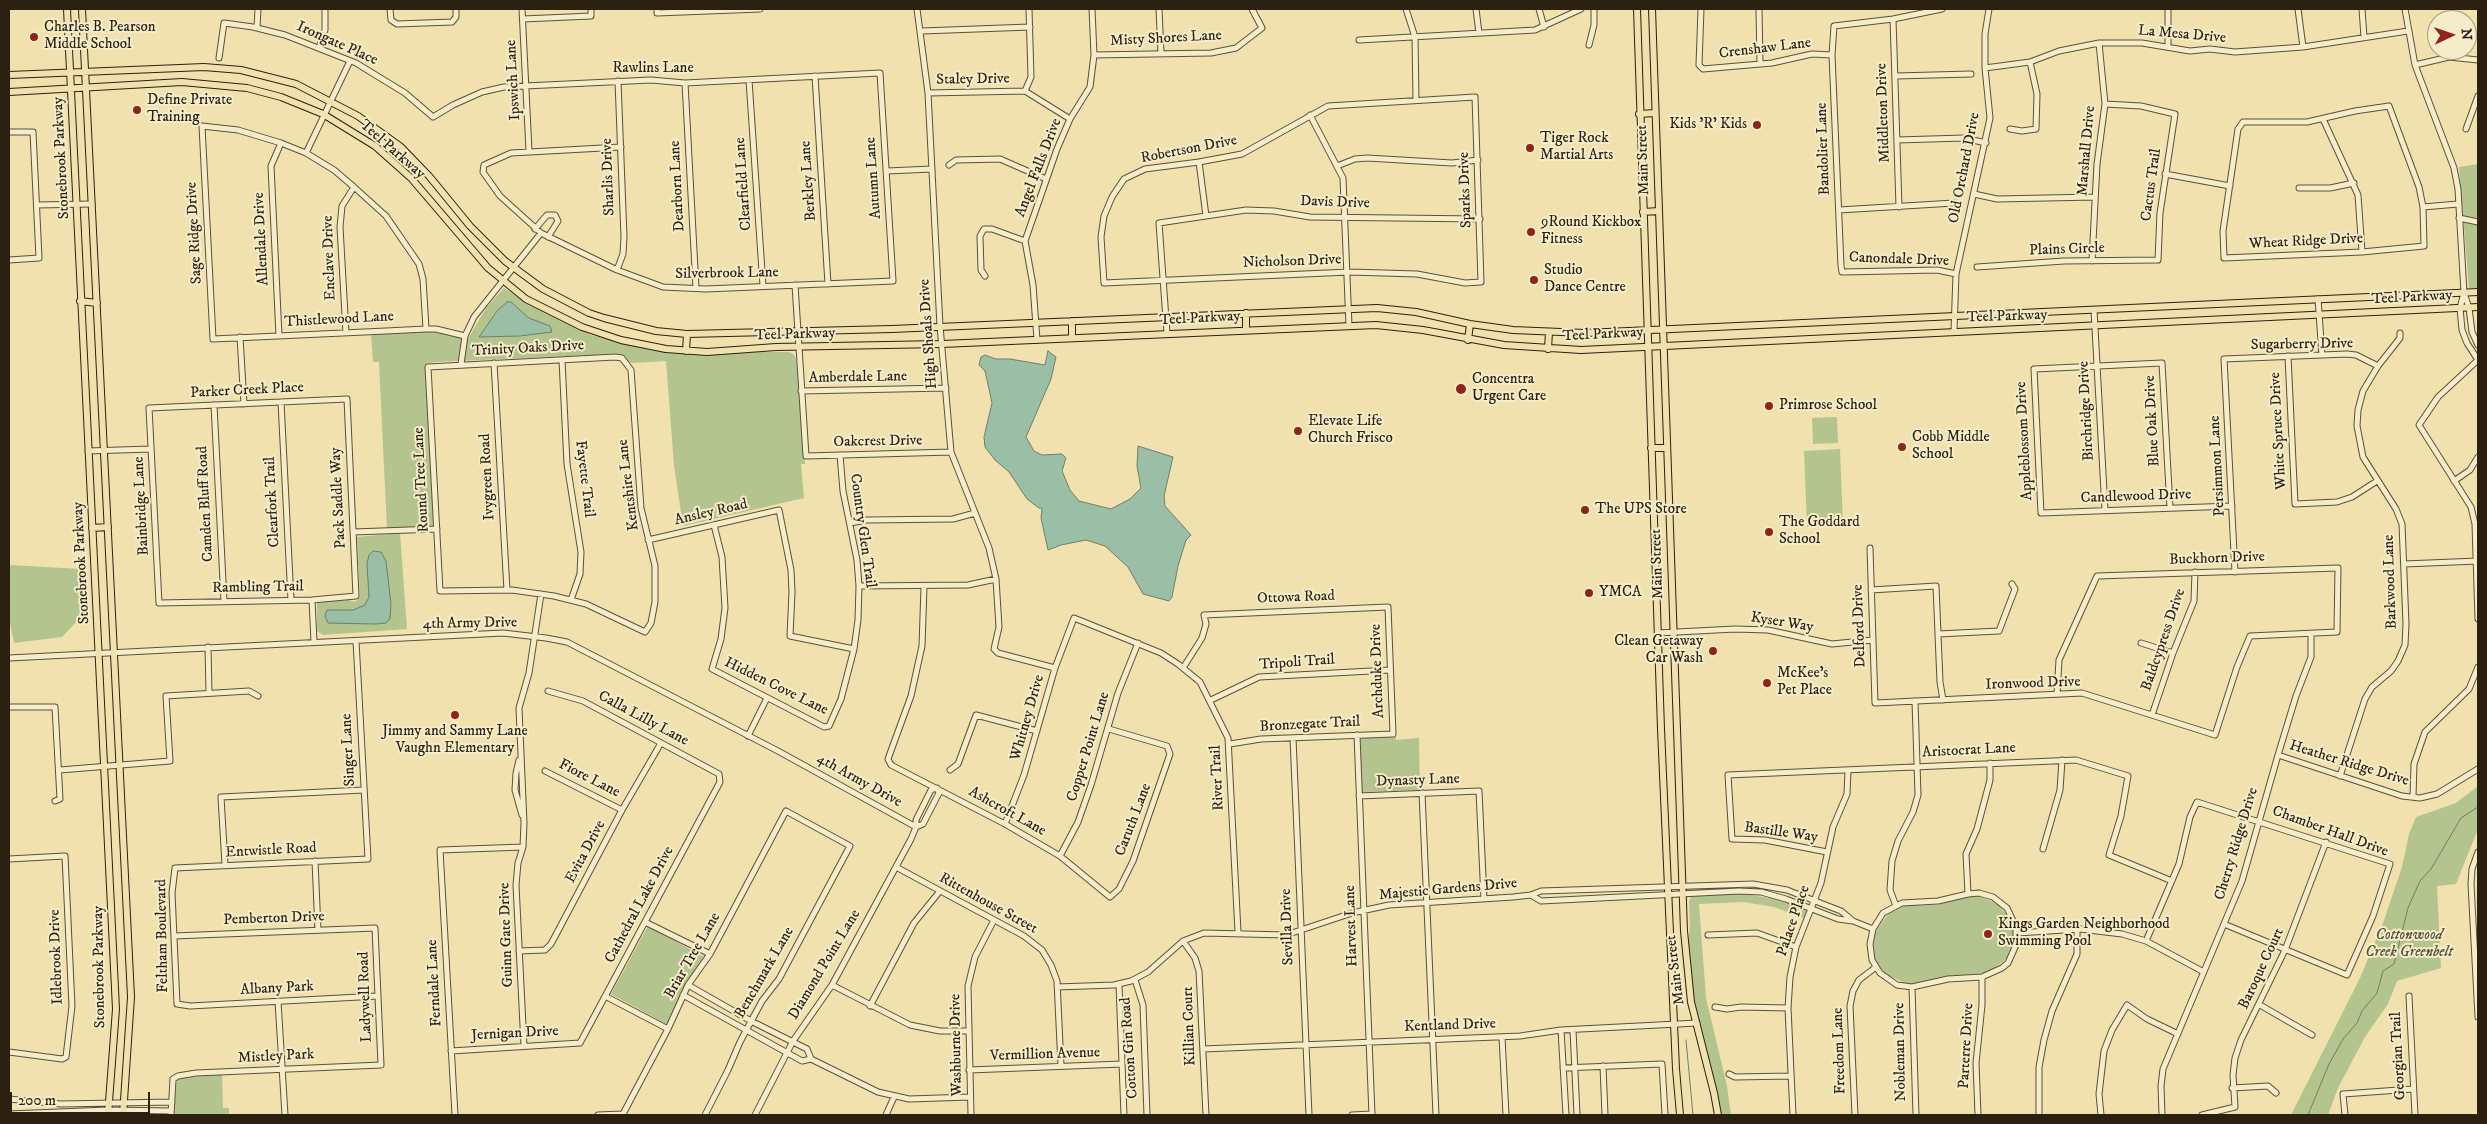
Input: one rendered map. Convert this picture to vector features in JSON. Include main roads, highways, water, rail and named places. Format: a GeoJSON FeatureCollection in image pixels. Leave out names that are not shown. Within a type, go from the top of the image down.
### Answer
{"type":"FeatureCollection","features":[{"type":"Feature","properties":{"kind":"main road","name":"Stonebrook Parkway"},"geometry":{"type":"LineString","coordinates":[[67,9],[116,1009],[108,1113]]}},
{"type":"Feature","properties":{"kind":"main road","name":"Stonebrook Parkway"},"geometry":{"type":"LineString","coordinates":[[82,9],[121,764],[131,997],[123,1112]]}},
{"type":"Feature","properties":{"kind":"main road","name":"Main Street"},"geometry":{"type":"LineString","coordinates":[[1637,9],[1646,330],[1668,895],[1680,1115]]}},
{"type":"Feature","properties":{"kind":"main road","name":"Main Street"},"geometry":{"type":"LineString","coordinates":[[1652,9],[1682,894],[1687,976],[1718,1115]]}},
{"type":"Feature","properties":{"kind":"main road","name":"Teel Parkway"},"geometry":{"type":"LineString","coordinates":[[9,74],[204,67],[234,69],[285,80],[331,100],[358,116],[401,147],[429,176],[470,226],[514,268],[543,290],[589,313],[629,325],[687,334],[1072,321],[1349,308],[1416,312],[1470,324],[1548,332],[1663,330],[2478,292]]}},
{"type":"Feature","properties":{"kind":"main road","name":"Teel Parkway"},"geometry":{"type":"LineString","coordinates":[[9,92],[167,82],[214,83],[247,88],[273,95],[323,114],[374,146],[411,178],[469,248],[502,282],[540,307],[582,327],[621,340],[686,351],[707,352],[798,347],[942,344],[1350,326],[1399,326],[1468,340],[1548,349],[2094,326],[2478,307]]}},
{"type":"Feature","properties":{"kind":"main road"},"geometry":{"type":"LineString","coordinates":[[1639,114],[1655,113]]}},
{"type":"Feature","properties":{"kind":"main road"},"geometry":{"type":"LineString","coordinates":[[1643,212],[1659,212]]}},
{"type":"Feature","properties":{"kind":"main road"},"geometry":{"type":"LineString","coordinates":[[80,302],[97,303]]}},
{"type":"Feature","properties":{"kind":"main road"},"geometry":{"type":"LineString","coordinates":[[1246,313],[1246,330]]}},
{"type":"Feature","properties":{"kind":"main road"},"geometry":{"type":"LineString","coordinates":[[1072,321],[1072,338]]}},
{"type":"Feature","properties":{"kind":"main road"},"geometry":{"type":"LineString","coordinates":[[1846,322],[1846,336]]}},
{"type":"Feature","properties":{"kind":"main road"},"geometry":{"type":"LineString","coordinates":[[1468,340],[1470,324]]}},
{"type":"Feature","properties":{"kind":"main road"},"geometry":{"type":"LineString","coordinates":[[1548,332],[1548,349]]}},
{"type":"Feature","properties":{"kind":"main road"},"geometry":{"type":"LineString","coordinates":[[686,351],[687,334]]}},
{"type":"Feature","properties":{"kind":"main road"},"geometry":{"type":"LineString","coordinates":[[1651,448],[1667,448]]}},
{"type":"Feature","properties":{"kind":"main road"},"geometry":{"type":"LineString","coordinates":[[92,528],[108,527]]}},
{"type":"Feature","properties":{"kind":"main road"},"geometry":{"type":"LineString","coordinates":[[1664,784],[1678,783]]}},
{"type":"Feature","properties":{"kind":"waterway"},"geometry":{"type":"LineString","coordinates":[[2308,1115],[2329,1064],[2343,1039],[2357,1023],[2362,1011],[2377,993],[2383,971],[2394,964],[2408,908],[2420,881],[2431,869],[2461,818],[2478,807]]}},
{"type":"Feature","properties":{"kind":"waterway"},"geometry":{"type":"LineString","coordinates":[[1686,1040],[1693,1115]]}},
{"type":"Feature","properties":{"kind":"place","name":"Charles B. Pearson Middle School"},"geometry":{"type":"Point","coordinates":[34,37]}},
{"type":"Feature","properties":{"kind":"place","name":"Define Private Training"},"geometry":{"type":"Point","coordinates":[137,110]}},
{"type":"Feature","properties":{"kind":"place","name":"Kids 'R' Kids"},"geometry":{"type":"Point","coordinates":[1757,125]}},
{"type":"Feature","properties":{"kind":"place","name":"Tiger Rock Martial Arts"},"geometry":{"type":"Point","coordinates":[1530,148]}},
{"type":"Feature","properties":{"kind":"place","name":"9Round Kickbox Fitness"},"geometry":{"type":"Point","coordinates":[1531,232]}},
{"type":"Feature","properties":{"kind":"place","name":"Studio Dance Centre"},"geometry":{"type":"Point","coordinates":[1534,280]}},
{"type":"Feature","properties":{"kind":"place","name":"Concentra Urgent Care"},"geometry":{"type":"Point","coordinates":[1461,389]}},
{"type":"Feature","properties":{"kind":"place","name":"Primrose School"},"geometry":{"type":"Point","coordinates":[1769,406]}},
{"type":"Feature","properties":{"kind":"place","name":"Elevate Life Church Frisco"},"geometry":{"type":"Point","coordinates":[1298,431]}},
{"type":"Feature","properties":{"kind":"place","name":"Cobb Middle School"},"geometry":{"type":"Point","coordinates":[1902,447]}},
{"type":"Feature","properties":{"kind":"place","name":"The UPS Store"},"geometry":{"type":"Point","coordinates":[1585,510]}},
{"type":"Feature","properties":{"kind":"place","name":"The Goddard School"},"geometry":{"type":"Point","coordinates":[1769,532]}},
{"type":"Feature","properties":{"kind":"place","name":"YMCA"},"geometry":{"type":"Point","coordinates":[1589,593]}},
{"type":"Feature","properties":{"kind":"place","name":"Clean Getaway Car Wash"},"geometry":{"type":"Point","coordinates":[1713,651]}},
{"type":"Feature","properties":{"kind":"place","name":"McKee's Pet Place"},"geometry":{"type":"Point","coordinates":[1767,683]}},
{"type":"Feature","properties":{"kind":"place","name":"Jimmy and Sammy Lane Vaughn Elementary"},"geometry":{"type":"Point","coordinates":[455,715]}},
{"type":"Feature","properties":{"kind":"place","name":"Kings Garden Neighborhood Swimming Pool"},"geometry":{"type":"Point","coordinates":[1988,934]}},
{"type":"Feature","properties":{"kind":"park label","name":"Cottonwood Creek Greenbelt"},"geometry":{"type":"Point","coordinates":[2409,944]}}]}
